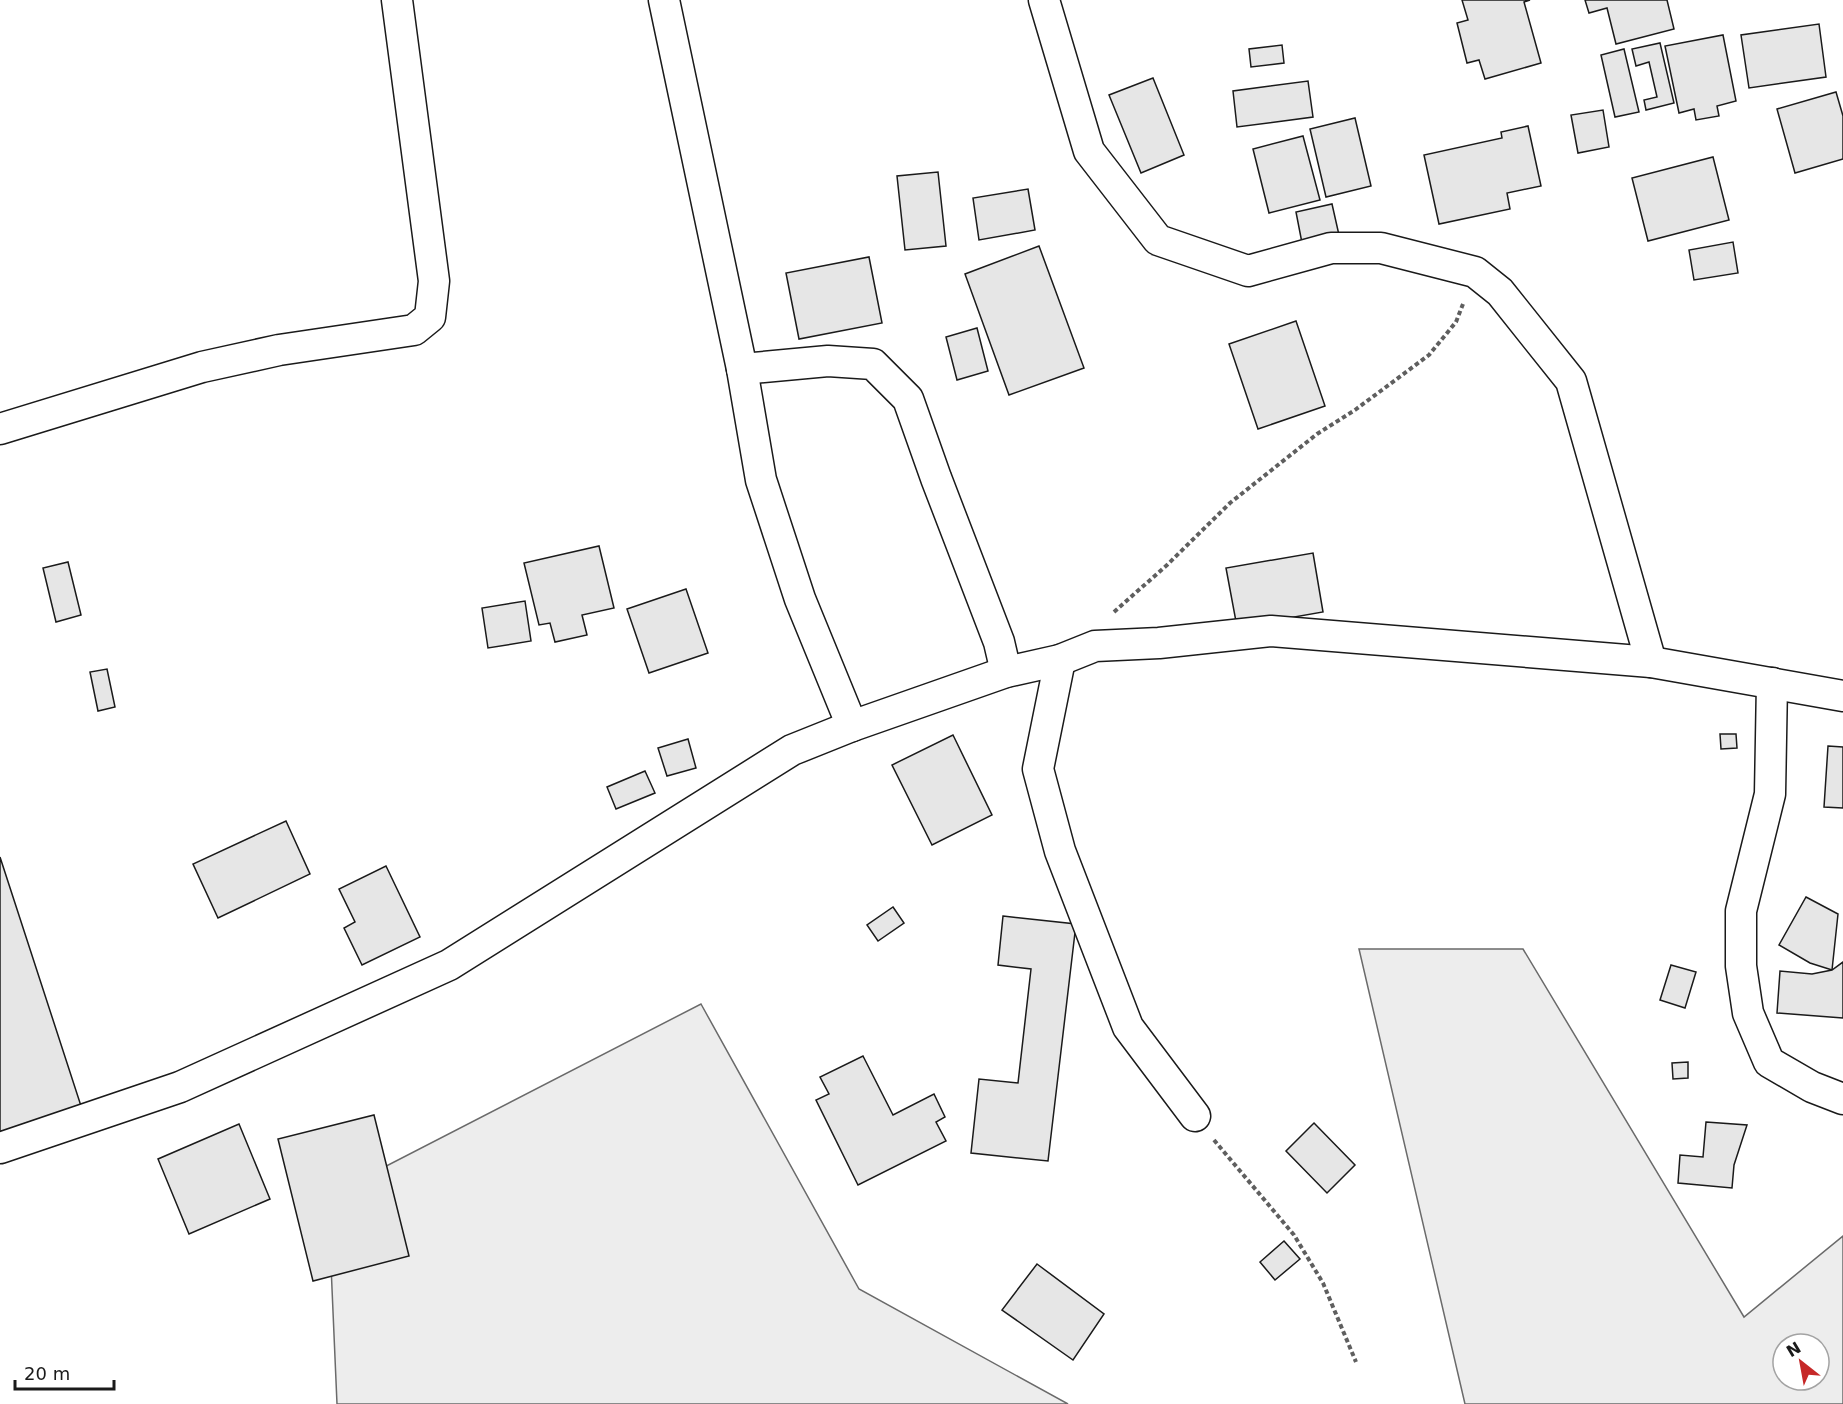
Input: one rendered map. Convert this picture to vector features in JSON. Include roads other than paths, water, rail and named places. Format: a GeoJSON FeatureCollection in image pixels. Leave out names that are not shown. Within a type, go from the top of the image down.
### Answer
{"type":"FeatureCollection","features":[{"type":"Feature","properties":{"kind":"street"},"geometry":{"type":"LineString","coordinates":[[0,429],[202,367],[279,350],[414,330],[430,317],[434,281],[397,0]]}},
{"type":"Feature","properties":{"kind":"street"},"geometry":{"type":"LineString","coordinates":[[664,0],[742,369],[761,480],[800,599],[852,726]]}},
{"type":"Feature","properties":{"kind":"street"},"geometry":{"type":"LineString","coordinates":[[1044,0],[1089,151],[1158,240],[1248,271],[1331,248],[1380,248],[1474,272],[1500,292],[1570,381],[1651,662]]}},
{"type":"Feature","properties":{"kind":"street"},"geometry":{"type":"LineString","coordinates":[[742,369],[828,361],[873,364],[908,399],[999,642],[1006,672]]}},
{"type":"Feature","properties":{"kind":"street"},"geometry":{"type":"LineString","coordinates":[[0,1148],[180,1086],[449,965],[792,750],[852,726],[1006,672],[1060,660],[1095,646],[1159,643],[1271,630],[1651,662],[1843,696]]}},
{"type":"Feature","properties":{"kind":"street"},"geometry":{"type":"LineString","coordinates":[[1060,660],[1038,769],[1060,851],[1128,1027],[1195,1116]]}},
{"type":"Feature","properties":{"kind":"street"},"geometry":{"type":"LineString","coordinates":[[1772,683],[1770,794],[1741,911],[1741,966],[1748,1013],[1769,1062],[1812,1087],[1843,1099]]}}]}
